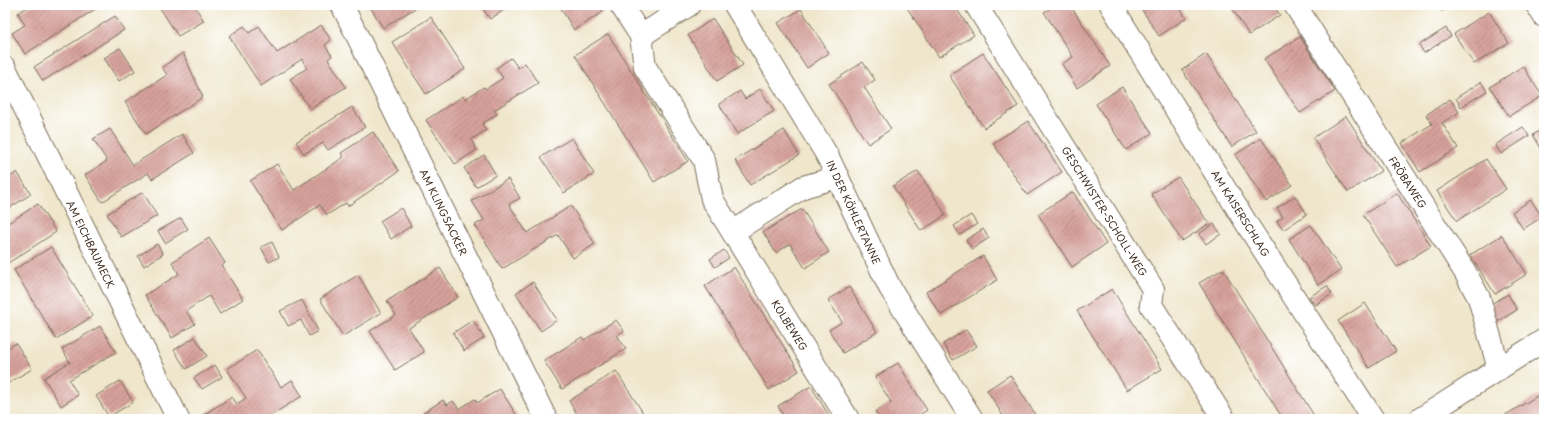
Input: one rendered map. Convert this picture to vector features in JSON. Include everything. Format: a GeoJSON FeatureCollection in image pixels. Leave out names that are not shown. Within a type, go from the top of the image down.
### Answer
{"type":"FeatureCollection","features":[{"type":"Feature","properties":{"kind":"street","name":"AM KLINGSACKER"},"geometry":{"type":"LineString","coordinates":[[342,5],[546,419]]}},
{"type":"Feature","properties":{"kind":"street","name":"KOLBEWEG"},"geometry":{"type":"LineString","coordinates":[[622,5],[641,36],[645,67],[704,160],[712,199],[848,419]]}},
{"type":"Feature","properties":{"kind":"street"},"geometry":{"type":"LineString","coordinates":[[641,36],[689,5]]}},
{"type":"Feature","properties":{"kind":"street","name":"IN DER KÖHLERTANNE"},"geometry":{"type":"LineString","coordinates":[[735,5],[827,155],[890,288],[972,419]]}},
{"type":"Feature","properties":{"kind":"street","name":"GESCHWISTER-SCHOLL-WEG"},"geometry":{"type":"LineString","coordinates":[[976,5],[1154,289],[1151,305],[1224,419]]}},
{"type":"Feature","properties":{"kind":"street","name":"AM KAISERSCHLAG"},"geometry":{"type":"LineString","coordinates":[[1111,5],[1250,229],[1373,419]]}},
{"type":"Feature","properties":{"kind":"street","name":"FRÖBAWEG"},"geometry":{"type":"LineString","coordinates":[[1295,5],[1465,272],[1479,298],[1499,369]]}},
{"type":"Feature","properties":{"kind":"street"},"geometry":{"type":"LineString","coordinates":[[1537,5],[1544,16]]}},
{"type":"Feature","properties":{"kind":"street","name":"AM EICHBAUMECK"},"geometry":{"type":"LineString","coordinates":[[5,68],[178,419]]}},
{"type":"Feature","properties":{"kind":"street"},"geometry":{"type":"LineString","coordinates":[[732,232],[803,187],[838,177]]}},
{"type":"Feature","properties":{"kind":"street"},"geometry":{"type":"LineString","coordinates":[[1420,419],[1544,340]]}},
{"type":"Feature","properties":{"kind":"building"},"geometry":{"type":"Polygon","coordinates":[[[31,5],[100,6],[25,54],[12,33],[25,25],[18,13],[31,5]]]}},
{"type":"Feature","properties":{"kind":"building"},"geometry":{"type":"Polygon","coordinates":[[[158,5],[194,5],[204,21],[178,36],[158,5]]]}},
{"type":"Feature","properties":{"kind":"building"},"geometry":{"type":"Polygon","coordinates":[[[369,5],[420,5],[383,28],[369,5]]]}},
{"type":"Feature","properties":{"kind":"building"},"geometry":{"type":"Polygon","coordinates":[[[512,5],[490,19],[481,6],[512,5]]]}},
{"type":"Feature","properties":{"kind":"building"},"geometry":{"type":"Polygon","coordinates":[[[559,5],[599,5],[603,12],[574,30],[559,5]]]}},
{"type":"Feature","properties":{"kind":"building"},"geometry":{"type":"Polygon","coordinates":[[[954,5],[974,35],[939,57],[906,6],[954,5]]]}},
{"type":"Feature","properties":{"kind":"building"},"geometry":{"type":"Polygon","coordinates":[[[1056,5],[1070,5],[1110,66],[1077,88],[1062,64],[1073,57],[1044,12],[1056,5]]]}},
{"type":"Feature","properties":{"kind":"building"},"geometry":{"type":"Polygon","coordinates":[[[1139,5],[1178,5],[1186,18],[1159,36],[1139,5]]]}},
{"type":"Feature","properties":{"kind":"building"},"geometry":{"type":"Polygon","coordinates":[[[1230,5],[1273,5],[1280,15],[1249,35],[1230,5]]]}},
{"type":"Feature","properties":{"kind":"building"},"geometry":{"type":"Polygon","coordinates":[[[1438,5],[1452,5],[1442,11],[1438,5]]]}},
{"type":"Feature","properties":{"kind":"building"},"geometry":{"type":"Polygon","coordinates":[[[801,9],[829,53],[807,68],[778,23],[801,9]]]}},
{"type":"Feature","properties":{"kind":"building"},"geometry":{"type":"Polygon","coordinates":[[[1489,12],[1509,43],[1474,64],[1454,34],[1489,12]]]}},
{"type":"Feature","properties":{"kind":"building"},"geometry":{"type":"Polygon","coordinates":[[[115,16],[124,30],[43,81],[34,67],[115,16]]]}},
{"type":"Feature","properties":{"kind":"building"},"geometry":{"type":"Polygon","coordinates":[[[431,17],[465,69],[426,94],[392,42],[431,17]]]}},
{"type":"Feature","properties":{"kind":"building"},"geometry":{"type":"Polygon","coordinates":[[[713,19],[743,65],[717,81],[688,35],[713,19]]]}},
{"type":"Feature","properties":{"kind":"building"},"geometry":{"type":"Polygon","coordinates":[[[321,25],[331,40],[325,45],[332,56],[328,59],[346,87],[310,109],[290,79],[307,68],[302,59],[261,86],[229,36],[244,26],[249,33],[259,26],[277,53],[321,25]]]}},
{"type":"Feature","properties":{"kind":"building"},"geometry":{"type":"Polygon","coordinates":[[[1446,28],[1451,36],[1424,53],[1419,45],[1446,28]]]}},
{"type":"Feature","properties":{"kind":"building"},"geometry":{"type":"Polygon","coordinates":[[[608,34],[688,161],[654,182],[575,55],[608,34]]]}},
{"type":"Feature","properties":{"kind":"building"},"geometry":{"type":"Polygon","coordinates":[[[1300,37],[1335,91],[1300,113],[1264,59],[1300,37]]]}},
{"type":"Feature","properties":{"kind":"building"},"geometry":{"type":"Polygon","coordinates":[[[120,48],[135,71],[119,81],[104,58],[120,48]]]}},
{"type":"Feature","properties":{"kind":"building"},"geometry":{"type":"Polygon","coordinates":[[[183,53],[203,97],[146,134],[125,102],[167,75],[162,67],[183,53]]]}},
{"type":"Feature","properties":{"kind":"building"},"geometry":{"type":"Polygon","coordinates":[[[983,53],[1018,106],[984,128],[949,75],[983,53]]]}},
{"type":"Feature","properties":{"kind":"building"},"geometry":{"type":"Polygon","coordinates":[[[1206,54],[1256,131],[1232,147],[1182,70],[1206,54]]]}},
{"type":"Feature","properties":{"kind":"building"},"geometry":{"type":"Polygon","coordinates":[[[511,58],[518,68],[525,63],[538,83],[494,110],[497,114],[482,124],[486,130],[471,140],[477,150],[455,164],[426,120],[463,96],[465,99],[484,87],[486,89],[503,78],[496,68],[511,58]]]}},
{"type":"Feature","properties":{"kind":"building"},"geometry":{"type":"Polygon","coordinates":[[[863,62],[875,80],[864,87],[891,129],[868,144],[829,84],[863,62]]]}},
{"type":"Feature","properties":{"kind":"building"},"geometry":{"type":"Polygon","coordinates":[[[1523,66],[1542,96],[1509,116],[1490,87],[1523,66]]]}},
{"type":"Feature","properties":{"kind":"building"},"geometry":{"type":"Polygon","coordinates":[[[1481,82],[1487,91],[1461,107],[1456,98],[1481,82]]]}},
{"type":"Feature","properties":{"kind":"building"},"geometry":{"type":"Polygon","coordinates":[[[1122,87],[1152,133],[1126,150],[1096,104],[1122,87]]]}},
{"type":"Feature","properties":{"kind":"building"},"geometry":{"type":"Polygon","coordinates":[[[760,89],[774,111],[737,134],[719,104],[740,91],[745,99],[760,89]]]}},
{"type":"Feature","properties":{"kind":"building"},"geometry":{"type":"Polygon","coordinates":[[[1450,99],[1459,112],[1442,123],[1458,148],[1420,172],[1402,143],[1432,124],[1426,115],[1450,99]]]}},
{"type":"Feature","properties":{"kind":"building"},"geometry":{"type":"Polygon","coordinates":[[[352,107],[365,127],[328,150],[323,143],[304,154],[296,142],[352,107]]]}},
{"type":"Feature","properties":{"kind":"building"},"geometry":{"type":"Polygon","coordinates":[[[1346,116],[1381,171],[1348,192],[1313,138],[1346,116]]]}},
{"type":"Feature","properties":{"kind":"building"},"geometry":{"type":"Polygon","coordinates":[[[1028,121],[1062,172],[1027,195],[993,143],[1028,121]]]}},
{"type":"Feature","properties":{"kind":"building"},"geometry":{"type":"Polygon","coordinates":[[[1523,127],[1529,136],[1501,154],[1495,145],[1523,127]]]}},
{"type":"Feature","properties":{"kind":"building"},"geometry":{"type":"Polygon","coordinates":[[[1544,128],[1544,153],[1533,135],[1544,128]]]}},
{"type":"Feature","properties":{"kind":"building"},"geometry":{"type":"Polygon","coordinates":[[[110,129],[133,165],[182,134],[194,153],[152,179],[148,173],[102,202],[85,175],[107,161],[93,139],[110,129]]]}},
{"type":"Feature","properties":{"kind":"building"},"geometry":{"type":"Polygon","coordinates":[[[784,130],[799,155],[750,185],[735,160],[784,130]]]}},
{"type":"Feature","properties":{"kind":"building"},"geometry":{"type":"Polygon","coordinates":[[[373,132],[399,171],[348,206],[346,203],[327,215],[320,205],[282,230],[250,181],[277,164],[294,190],[344,157],[341,153],[373,132]]]}},
{"type":"Feature","properties":{"kind":"building"},"geometry":{"type":"Polygon","coordinates":[[[572,138],[594,174],[564,193],[541,157],[572,138]]]}},
{"type":"Feature","properties":{"kind":"building"},"geometry":{"type":"Polygon","coordinates":[[[1261,138],[1292,185],[1266,202],[1235,155],[1261,138]]]}},
{"type":"Feature","properties":{"kind":"building"},"geometry":{"type":"Polygon","coordinates":[[[484,155],[496,175],[476,187],[464,168],[484,155]]]}},
{"type":"Feature","properties":{"kind":"building"},"geometry":{"type":"Polygon","coordinates":[[[1486,159],[1506,189],[1457,221],[1437,191],[1486,159]]]}},
{"type":"Feature","properties":{"kind":"building"},"geometry":{"type":"Polygon","coordinates":[[[918,171],[946,215],[921,231],[893,186],[918,171]]]}},
{"type":"Feature","properties":{"kind":"building"},"geometry":{"type":"Polygon","coordinates":[[[17,172],[31,194],[5,211],[5,180],[17,172]]]}},
{"type":"Feature","properties":{"kind":"building"},"geometry":{"type":"Polygon","coordinates":[[[1178,177],[1209,224],[1182,241],[1151,194],[1178,177]]]}},
{"type":"Feature","properties":{"kind":"building"},"geometry":{"type":"Polygon","coordinates":[[[508,179],[520,198],[509,204],[527,233],[571,206],[595,244],[573,258],[558,235],[502,269],[475,225],[484,220],[472,201],[508,179]]]}},
{"type":"Feature","properties":{"kind":"building"},"geometry":{"type":"Polygon","coordinates":[[[143,192],[157,216],[121,237],[107,214],[143,192]]]}},
{"type":"Feature","properties":{"kind":"building"},"geometry":{"type":"Polygon","coordinates":[[[1073,192],[1106,244],[1072,267],[1038,214],[1073,192]]]}},
{"type":"Feature","properties":{"kind":"building"},"geometry":{"type":"Polygon","coordinates":[[[1397,193],[1431,246],[1397,267],[1363,215],[1397,193]]]}},
{"type":"Feature","properties":{"kind":"building"},"geometry":{"type":"Polygon","coordinates":[[[1295,196],[1307,214],[1283,230],[1277,221],[1283,217],[1277,208],[1295,196]]]}},
{"type":"Feature","properties":{"kind":"building"},"geometry":{"type":"Polygon","coordinates":[[[1531,200],[1542,217],[1523,229],[1512,212],[1531,200]]]}},
{"type":"Feature","properties":{"kind":"building"},"geometry":{"type":"Polygon","coordinates":[[[38,204],[56,232],[5,265],[5,225],[38,204]]]}},
{"type":"Feature","properties":{"kind":"building"},"geometry":{"type":"Polygon","coordinates":[[[401,208],[411,226],[391,239],[380,221],[401,208]]]}},
{"type":"Feature","properties":{"kind":"building"},"geometry":{"type":"Polygon","coordinates":[[[802,209],[829,252],[805,268],[790,244],[776,253],[763,232],[802,209]]]}},
{"type":"Feature","properties":{"kind":"building"},"geometry":{"type":"Polygon","coordinates":[[[971,215],[977,224],[960,235],[954,226],[971,215]]]}},
{"type":"Feature","properties":{"kind":"building"},"geometry":{"type":"Polygon","coordinates":[[[181,218],[188,229],[165,243],[158,231],[181,218]]]}},
{"type":"Feature","properties":{"kind":"building"},"geometry":{"type":"Polygon","coordinates":[[[1214,224],[1221,234],[1206,244],[1199,234],[1214,224]]]}},
{"type":"Feature","properties":{"kind":"building"},"geometry":{"type":"Polygon","coordinates":[[[1311,225],[1341,270],[1318,285],[1289,239],[1311,225]]]}},
{"type":"Feature","properties":{"kind":"building"},"geometry":{"type":"Polygon","coordinates":[[[983,229],[989,238],[972,249],[966,240],[983,229]]]}},
{"type":"Feature","properties":{"kind":"building"},"geometry":{"type":"Polygon","coordinates":[[[1502,235],[1527,274],[1495,294],[1470,255],[1502,235]]]}},
{"type":"Feature","properties":{"kind":"building"},"geometry":{"type":"Polygon","coordinates":[[[209,238],[225,263],[222,266],[243,299],[220,314],[209,296],[186,311],[195,324],[172,338],[145,295],[179,274],[172,262],[209,238]]]}},
{"type":"Feature","properties":{"kind":"building"},"geometry":{"type":"Polygon","coordinates":[[[272,242],[279,257],[269,262],[261,247],[272,242]]]}},
{"type":"Feature","properties":{"kind":"building"},"geometry":{"type":"Polygon","coordinates":[[[157,244],[163,254],[144,266],[138,256],[157,244]]]}},
{"type":"Feature","properties":{"kind":"building"},"geometry":{"type":"Polygon","coordinates":[[[51,247],[93,316],[56,339],[14,270],[51,247]]]}},
{"type":"Feature","properties":{"kind":"building"},"geometry":{"type":"Polygon","coordinates":[[[724,250],[729,258],[715,267],[710,259],[724,250]]]}},
{"type":"Feature","properties":{"kind":"building"},"geometry":{"type":"Polygon","coordinates":[[[983,256],[997,280],[941,315],[926,292],[983,256]]]}},
{"type":"Feature","properties":{"kind":"building"},"geometry":{"type":"Polygon","coordinates":[[[734,267],[799,371],[769,390],[705,286],[734,267]]]}},
{"type":"Feature","properties":{"kind":"building"},"geometry":{"type":"Polygon","coordinates":[[[440,268],[458,297],[409,328],[424,352],[395,370],[370,331],[396,315],[387,301],[440,268]]]}},
{"type":"Feature","properties":{"kind":"building"},"geometry":{"type":"Polygon","coordinates":[[[1223,269],[1316,419],[1283,419],[1199,283],[1223,269]]]}},
{"type":"Feature","properties":{"kind":"building"},"geometry":{"type":"Polygon","coordinates":[[[358,275],[381,313],[343,336],[320,299],[358,275]]]}},
{"type":"Feature","properties":{"kind":"building"},"geometry":{"type":"Polygon","coordinates":[[[533,282],[557,320],[541,331],[516,293],[533,282]]]}},
{"type":"Feature","properties":{"kind":"building"},"geometry":{"type":"Polygon","coordinates":[[[1327,286],[1332,294],[1315,305],[1309,297],[1327,286]]]}},
{"type":"Feature","properties":{"kind":"building"},"geometry":{"type":"Polygon","coordinates":[[[849,287],[877,332],[843,353],[829,330],[842,322],[828,300],[849,287]]]}},
{"type":"Feature","properties":{"kind":"building"},"geometry":{"type":"Polygon","coordinates":[[[1112,289],[1162,369],[1127,390],[1077,311],[1112,289]]]}},
{"type":"Feature","properties":{"kind":"building"},"geometry":{"type":"Polygon","coordinates":[[[1508,294],[1517,310],[1495,323],[1488,306],[1508,294]]]}},
{"type":"Feature","properties":{"kind":"building"},"geometry":{"type":"Polygon","coordinates":[[[302,300],[318,331],[309,336],[301,320],[288,326],[280,311],[302,300]]]}},
{"type":"Feature","properties":{"kind":"building"},"geometry":{"type":"Polygon","coordinates":[[[1365,303],[1396,351],[1369,368],[1338,321],[1365,303]]]}},
{"type":"Feature","properties":{"kind":"building"},"geometry":{"type":"Polygon","coordinates":[[[473,320],[484,338],[464,351],[453,333],[473,320]]]}},
{"type":"Feature","properties":{"kind":"building"},"geometry":{"type":"Polygon","coordinates":[[[616,320],[624,331],[617,335],[626,349],[562,389],[544,361],[582,337],[584,340],[616,320]]]}},
{"type":"Feature","properties":{"kind":"building"},"geometry":{"type":"Polygon","coordinates":[[[100,326],[116,352],[69,380],[78,395],[61,406],[44,378],[70,362],[62,349],[100,326]]]}},
{"type":"Feature","properties":{"kind":"building"},"geometry":{"type":"Polygon","coordinates":[[[966,330],[977,346],[953,360],[943,344],[966,330]]]}},
{"type":"Feature","properties":{"kind":"building"},"geometry":{"type":"Polygon","coordinates":[[[195,337],[207,356],[186,369],[174,350],[195,337]]]}},
{"type":"Feature","properties":{"kind":"building"},"geometry":{"type":"Polygon","coordinates":[[[16,343],[32,369],[5,385],[5,350],[16,343]]]}},
{"type":"Feature","properties":{"kind":"building"},"geometry":{"type":"Polygon","coordinates":[[[257,350],[281,387],[292,380],[302,396],[265,419],[206,419],[203,415],[232,397],[237,404],[246,398],[227,369],[257,350]]]}},
{"type":"Feature","properties":{"kind":"building"},"geometry":{"type":"Polygon","coordinates":[[[898,363],[927,410],[914,419],[880,419],[875,412],[891,402],[875,377],[898,363]]]}},
{"type":"Feature","properties":{"kind":"building"},"geometry":{"type":"Polygon","coordinates":[[[215,365],[222,377],[202,389],[194,378],[215,365]]]}},
{"type":"Feature","properties":{"kind":"building"},"geometry":{"type":"Polygon","coordinates":[[[616,371],[647,419],[580,419],[569,401],[616,371]]]}},
{"type":"Feature","properties":{"kind":"building"},"geometry":{"type":"Polygon","coordinates":[[[1010,375],[1038,419],[1005,419],[987,390],[1010,375]]]}},
{"type":"Feature","properties":{"kind":"building"},"geometry":{"type":"Polygon","coordinates":[[[120,381],[133,402],[109,417],[96,396],[120,381]]]}},
{"type":"Feature","properties":{"kind":"building"},"geometry":{"type":"Polygon","coordinates":[[[811,386],[831,419],[785,419],[778,406],[811,386]]]}},
{"type":"Feature","properties":{"kind":"building"},"geometry":{"type":"Polygon","coordinates":[[[500,389],[519,419],[426,419],[423,413],[443,400],[447,405],[453,401],[459,409],[475,399],[477,403],[500,389]]]}},
{"type":"Feature","properties":{"kind":"building"},"geometry":{"type":"Polygon","coordinates":[[[1544,392],[1544,419],[1503,419],[1502,417],[1544,392]]]}}]}
